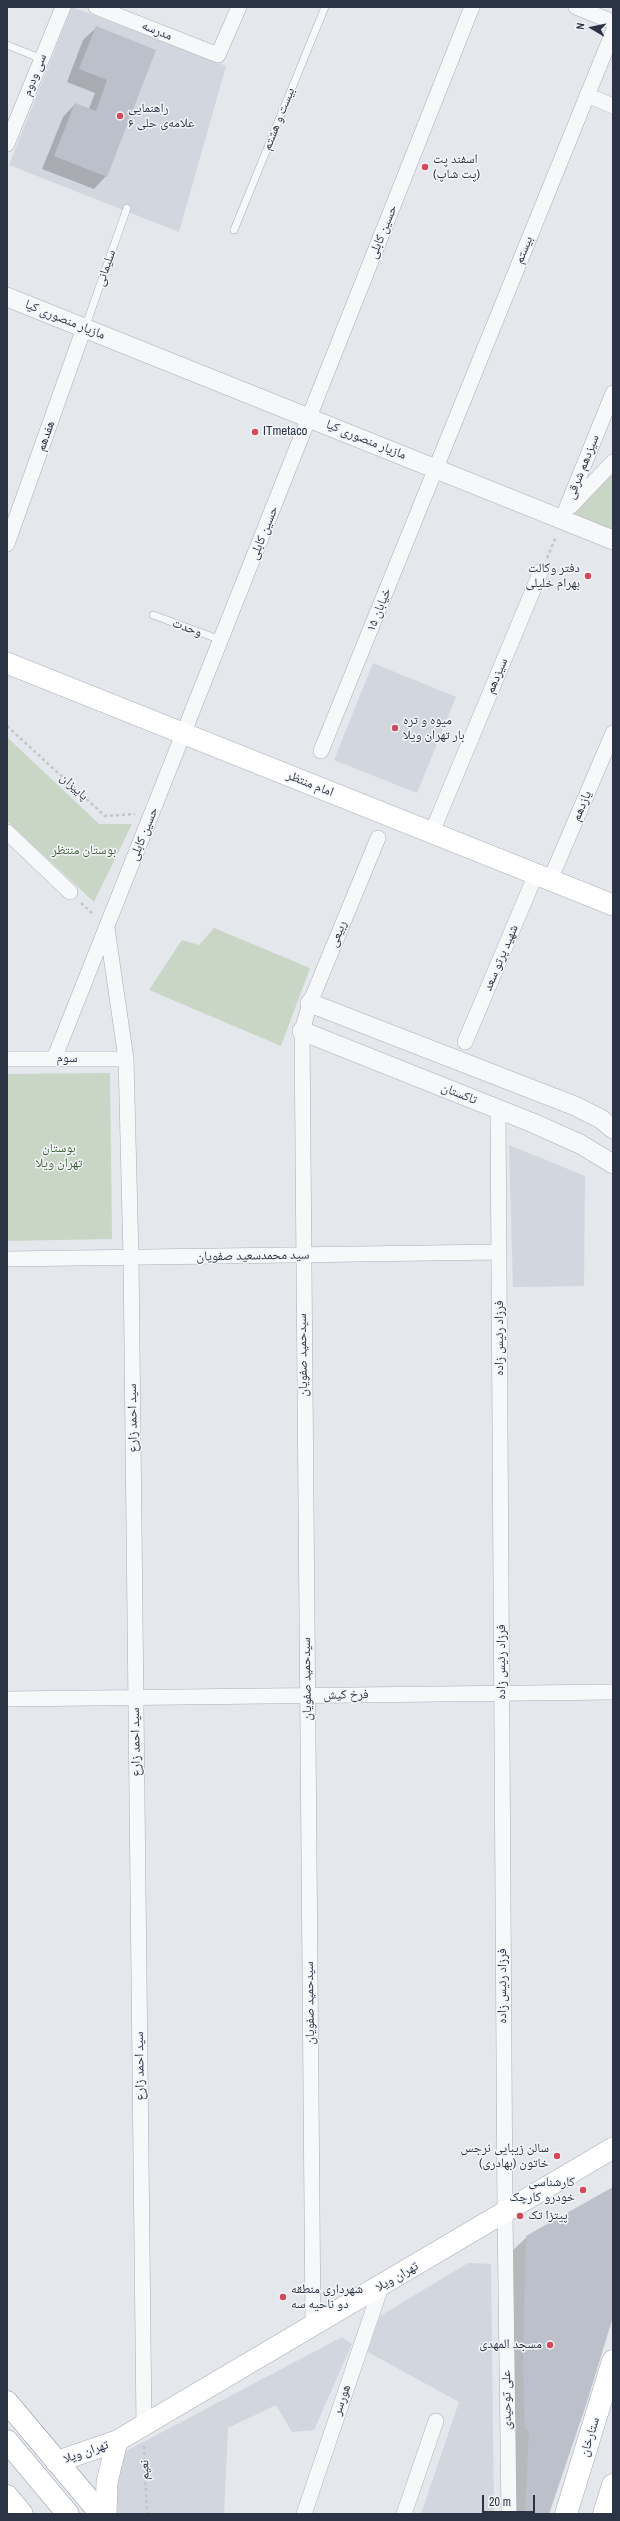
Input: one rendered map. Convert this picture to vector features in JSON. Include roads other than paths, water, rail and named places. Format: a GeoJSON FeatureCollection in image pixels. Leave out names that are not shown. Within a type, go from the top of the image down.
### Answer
{"type":"FeatureCollection","features":[{"type":"Feature","properties":{"kind":"main road","name":"امام منتظر"},"geometry":{"type":"LineString","coordinates":[[7,663],[613,905]]}},
{"type":"Feature","properties":{"kind":"main road","name":"تهران ویلا"},"geometry":{"type":"LineString","coordinates":[[56,2462],[117,2442],[505,2214],[613,2148]]}},
{"type":"Feature","properties":{"kind":"main road","name":"ستارخان"},"geometry":{"type":"LineString","coordinates":[[566,2514],[613,2361]]}},
{"type":"Feature","properties":{"kind":"main road"},"geometry":{"type":"LineString","coordinates":[[7,2402],[101,2514]]}},
{"type":"Feature","properties":{"kind":"main road"},"geometry":{"type":"LineString","coordinates":[[7,2441],[68,2514]]}},
{"type":"Feature","properties":{"kind":"main road","name":"تهران ویلا"},"geometry":{"type":"LineString","coordinates":[[106,2514],[107,2482],[117,2442]]}},
{"type":"Feature","properties":{"kind":"main road"},"geometry":{"type":"LineString","coordinates":[[604,2514],[613,2485]]}},
{"type":"Feature","properties":{"kind":"main road"},"geometry":{"type":"LineString","coordinates":[[7,2496],[22,2514]]}},
{"type":"Feature","properties":{"kind":"street","name":"سی ودوم"},"geometry":{"type":"LineString","coordinates":[[7,144],[63,7]]}},
{"type":"Feature","properties":{"kind":"street","name":"مدرسه"},"geometry":{"type":"LineString","coordinates":[[96,7],[218,55],[239,7]]}},
{"type":"Feature","properties":{"kind":"street","name":"حسین کابلی"},"geometry":{"type":"LineString","coordinates":[[54,1059],[310,418],[472,7]]}},
{"type":"Feature","properties":{"kind":"street"},"geometry":{"type":"LineString","coordinates":[[576,7],[613,22]]}},
{"type":"Feature","properties":{"kind":"street","name":"بیستم"},"geometry":{"type":"LineString","coordinates":[[436,469],[613,32]]}},
{"type":"Feature","properties":{"kind":"street"},"geometry":{"type":"LineString","coordinates":[[587,95],[613,106]]}},
{"type":"Feature","properties":{"kind":"street","name":"مازیار منصوری کیا"},"geometry":{"type":"LineString","coordinates":[[7,297],[436,469],[564,516],[613,540]]}},
{"type":"Feature","properties":{"kind":"street","name":"هفدهم"},"geometry":{"type":"LineString","coordinates":[[7,544],[84,328]]}},
{"type":"Feature","properties":{"kind":"street","name":"سیزدهم شرقی"},"geometry":{"type":"LineString","coordinates":[[564,516],[613,393]]}},
{"type":"Feature","properties":{"kind":"street"},"geometry":{"type":"LineString","coordinates":[[564,516],[613,462]]}},
{"type":"Feature","properties":{"kind":"street","name":"خیابان ۱۵"},"geometry":{"type":"LineString","coordinates":[[321,751],[436,469]]}},
{"type":"Feature","properties":{"kind":"street","name":"سیزدهم"},"geometry":{"type":"LineString","coordinates":[[432,832],[541,571]]}},
{"type":"Feature","properties":{"kind":"street","name":"یازدهم"},"geometry":{"type":"LineString","coordinates":[[543,877],[613,733]]}},
{"type":"Feature","properties":{"kind":"street"},"geometry":{"type":"LineString","coordinates":[[7,832],[70,892]]}},
{"type":"Feature","properties":{"kind":"street","name":"ربیعی"},"geometry":{"type":"LineString","coordinates":[[302,1032],[310,1003],[378,838]]}},
{"type":"Feature","properties":{"kind":"street","name":"شهید پرتو سعد"},"geometry":{"type":"LineString","coordinates":[[465,1042],[543,877]]}},
{"type":"Feature","properties":{"kind":"street","name":"سید احمد زارع"},"geometry":{"type":"LineString","coordinates":[[107,928],[126,1059],[131,1258],[144,2426]]}},
{"type":"Feature","properties":{"kind":"street"},"geometry":{"type":"LineString","coordinates":[[310,1003],[575,1106],[601,1119],[613,1128]]}},
{"type":"Feature","properties":{"kind":"street","name":"تاکستان"},"geometry":{"type":"LineString","coordinates":[[302,1032],[580,1144],[613,1164]]}},
{"type":"Feature","properties":{"kind":"street","name":"سیدحمید صفویان"},"geometry":{"type":"LineString","coordinates":[[302,1032],[302,1255],[313,2327]]}},
{"type":"Feature","properties":{"kind":"street","name":"سوم"},"geometry":{"type":"LineString","coordinates":[[7,1059],[126,1059]]}},
{"type":"Feature","properties":{"kind":"street"},"geometry":{"type":"LineString","coordinates":[[498,1110],[509,1081]]}},
{"type":"Feature","properties":{"kind":"street","name":"فرزاد رئیس زاده"},"geometry":{"type":"LineString","coordinates":[[498,1110],[505,2214]]}},
{"type":"Feature","properties":{"kind":"street","name":"سید محمدسعید صفویان"},"geometry":{"type":"LineString","coordinates":[[7,1259],[499,1252]]}},
{"type":"Feature","properties":{"kind":"street","name":"فرخ کیش"},"geometry":{"type":"LineString","coordinates":[[7,1699],[613,1692]]}},
{"type":"Feature","properties":{"kind":"street","name":"علی توحیدی"},"geometry":{"type":"LineString","coordinates":[[505,2214],[509,2514]]}},
{"type":"Feature","properties":{"kind":"street","name":"هورسر"},"geometry":{"type":"LineString","coordinates":[[304,2514],[381,2287]]}},
{"type":"Feature","properties":{"kind":"street"},"geometry":{"type":"LineString","coordinates":[[404,2514],[436,2421]]}},
{"type":"Feature","properties":{"kind":"lane","name":"بیست و هشتم"},"geometry":{"type":"LineString","coordinates":[[234,230],[325,7]]}},
{"type":"Feature","properties":{"kind":"lane"},"geometry":{"type":"LineString","coordinates":[[7,45],[42,59]]}},
{"type":"Feature","properties":{"kind":"lane","name":"سلیمانی"},"geometry":{"type":"LineString","coordinates":[[84,328],[127,208]]}},
{"type":"Feature","properties":{"kind":"lane","name":"وحدت"},"geometry":{"type":"LineString","coordinates":[[153,615],[221,640]]}},
{"type":"Feature","properties":{"kind":"place","name":"راهنمایی علامه‌ی حلی ۶"},"geometry":{"type":"Point","coordinates":[120,116]}},
{"type":"Feature","properties":{"kind":"place","name":"اسفند پت (پت شاپ)"},"geometry":{"type":"Point","coordinates":[425,167]}},
{"type":"Feature","properties":{"kind":"place","name":"ITmetaco"},"geometry":{"type":"Point","coordinates":[255,432]}},
{"type":"Feature","properties":{"kind":"place","name":"دفتر وکالت بهرام خلیلی"},"geometry":{"type":"Point","coordinates":[588,576]}},
{"type":"Feature","properties":{"kind":"place","name":"میوه و تره بار تهران ویلا"},"geometry":{"type":"Point","coordinates":[395,728]}},
{"type":"Feature","properties":{"kind":"place","name":"سالن زیبایی نرجس خاتون (بهادری)"},"geometry":{"type":"Point","coordinates":[557,2156]}},
{"type":"Feature","properties":{"kind":"place","name":"کارشناسی خودرو کارچک"},"geometry":{"type":"Point","coordinates":[583,2190]}},
{"type":"Feature","properties":{"kind":"place","name":"پیتزا تک"},"geometry":{"type":"Point","coordinates":[520,2216]}},
{"type":"Feature","properties":{"kind":"place","name":"شهرداری منطقه دو ناحیه سه"},"geometry":{"type":"Point","coordinates":[283,2297]}},
{"type":"Feature","properties":{"kind":"place","name":"مسجد المهدی"},"geometry":{"type":"Point","coordinates":[550,2345]}},
{"type":"Feature","properties":{"kind":"park label","name":"بوستان منتظر"},"geometry":{"type":"Point","coordinates":[84,851]}},
{"type":"Feature","properties":{"kind":"park label","name":"بوستان تهران ویلا"},"geometry":{"type":"Point","coordinates":[59,1156]}}]}
